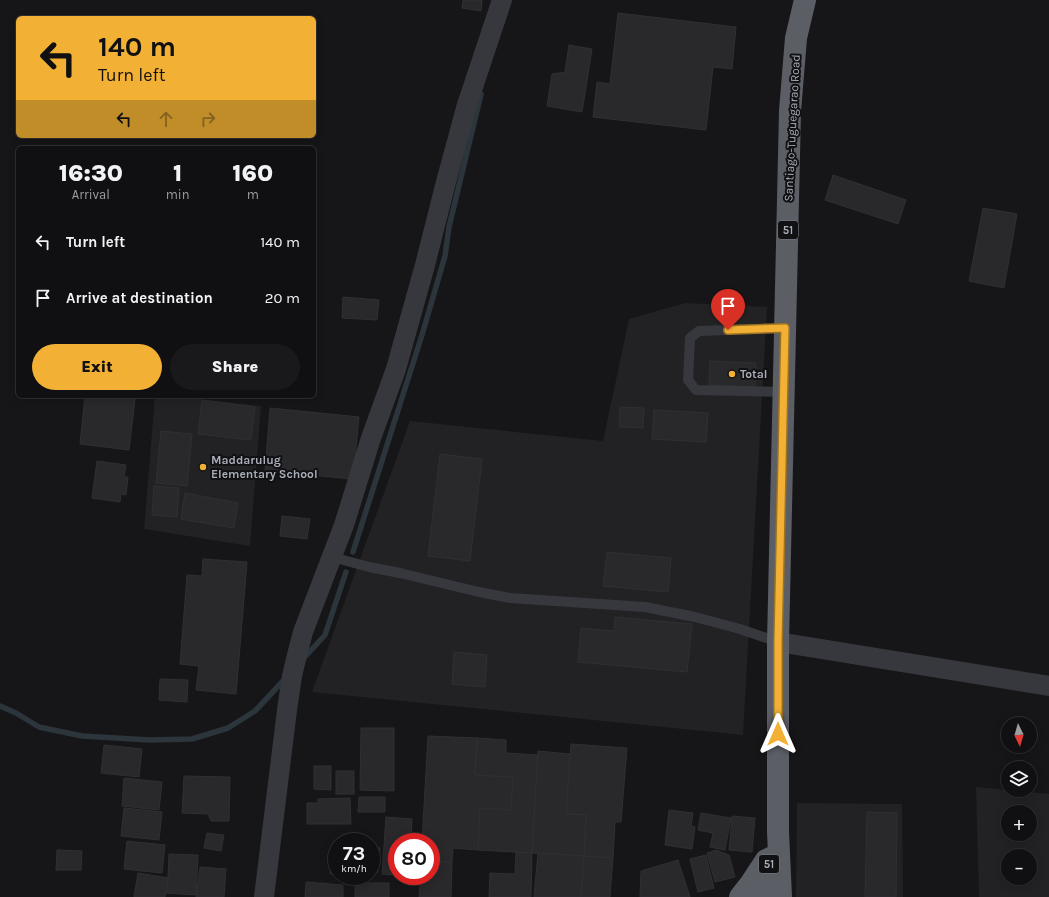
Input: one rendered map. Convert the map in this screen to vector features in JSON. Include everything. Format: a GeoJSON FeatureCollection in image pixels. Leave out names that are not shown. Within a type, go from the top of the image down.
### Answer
{"type":"FeatureCollection","features":[{"type":"Feature","properties":{"kind":"highway","name":"Santiago-Tuguegarao Road"},"geometry":{"type":"LineString","coordinates":[[774,842],[790,111],[796,38],[805,0]]}},
{"type":"Feature","properties":{"kind":"highway"},"geometry":{"type":"LineString","coordinates":[[740,897],[751,883],[774,842]]}},
{"type":"Feature","properties":{"kind":"highway","name":"51"},"geometry":{"type":"LineString","coordinates":[[764,897],[774,842]]}},
{"type":"Feature","properties":{"kind":"highway","name":"51"},"geometry":{"type":"LineString","coordinates":[[774,842],[781,897]]}},
{"type":"Feature","properties":{"kind":"street"},"geometry":{"type":"LineString","coordinates":[[264,897],[292,676],[303,632],[344,526],[371,438],[396,368],[425,265],[466,108],[502,0]]}},
{"type":"Feature","properties":{"kind":"street"},"geometry":{"type":"LineString","coordinates":[[778,642],[1049,686]]}},
{"type":"Feature","properties":{"kind":"lane"},"geometry":{"type":"LineString","coordinates":[[784,392],[696,390],[688,380],[690,338],[699,331],[785,328]]}},
{"type":"Feature","properties":{"kind":"lane"},"geometry":{"type":"LineString","coordinates":[[332,557],[369,567],[510,598],[645,607],[695,617],[740,629],[778,642]]}},
{"type":"Feature","properties":{"kind":"shaded area"},"geometry":{"type":"Polygon","coordinates":[[[685,303],[767,307],[743,735],[312,692],[410,421],[603,441],[629,319],[685,303]]]}},
{"type":"Feature","properties":{"kind":"shaded area","name":"Maddarulug Elementary School"},"geometry":{"type":"Polygon","coordinates":[[[155,398],[191,398],[261,406],[250,546],[144,529],[155,398]]]}},
{"type":"Feature","properties":{"kind":"shaded area"},"geometry":{"type":"Polygon","coordinates":[[[976,787],[1001,789],[1001,797],[1037,797],[1037,793],[1049,794],[1049,897],[979,897],[976,787]]]}},
{"type":"Feature","properties":{"kind":"shaded area"},"geometry":{"type":"Polygon","coordinates":[[[797,803],[902,804],[903,897],[796,897],[797,803]]]}},
{"type":"Feature","properties":{"kind":"building"},"geometry":{"type":"Polygon","coordinates":[[[463,0],[482,0],[481,11],[462,8],[463,0]]]}},
{"type":"Feature","properties":{"kind":"building"},"geometry":{"type":"Polygon","coordinates":[[[618,13],[736,27],[732,69],[713,67],[706,130],[593,117],[597,82],[610,84],[618,13]]]}},
{"type":"Feature","properties":{"kind":"building"},"geometry":{"type":"Polygon","coordinates":[[[569,45],[592,49],[582,112],[547,106],[552,74],[565,72],[569,45]]]}},
{"type":"Feature","properties":{"kind":"building"},"geometry":{"type":"Polygon","coordinates":[[[833,175],[906,200],[898,224],[825,200],[833,175]]]}},
{"type":"Feature","properties":{"kind":"building"},"geometry":{"type":"Polygon","coordinates":[[[983,208],[1017,214],[1004,288],[969,281],[983,208]]]}},
{"type":"Feature","properties":{"kind":"building"},"geometry":{"type":"Polygon","coordinates":[[[343,297],[379,300],[377,320],[342,318],[343,297]]]}},
{"type":"Feature","properties":{"kind":"building","name":"Total"},"geometry":{"type":"Polygon","coordinates":[[[710,361],[756,363],[755,387],[709,385],[710,361]]]}},
{"type":"Feature","properties":{"kind":"building"},"geometry":{"type":"Polygon","coordinates":[[[85,398],[135,399],[129,450],[80,444],[85,398]]]}},
{"type":"Feature","properties":{"kind":"building"},"geometry":{"type":"Polygon","coordinates":[[[202,400],[255,407],[251,440],[198,434],[202,400]]]}},
{"type":"Feature","properties":{"kind":"building"},"geometry":{"type":"Polygon","coordinates":[[[620,407],[644,408],[643,428],[619,427],[620,407]]]}},
{"type":"Feature","properties":{"kind":"building"},"geometry":{"type":"Polygon","coordinates":[[[270,408],[359,417],[353,479],[265,471],[270,408]]]}},
{"type":"Feature","properties":{"kind":"building"},"geometry":{"type":"Polygon","coordinates":[[[654,410],[708,413],[706,442],[652,439],[654,410]]]}},
{"type":"Feature","properties":{"kind":"building"},"geometry":{"type":"Polygon","coordinates":[[[161,431],[192,434],[187,486],[156,483],[161,431]]]}},
{"type":"Feature","properties":{"kind":"building"},"geometry":{"type":"Polygon","coordinates":[[[440,454],[482,459],[470,561],[428,556],[440,454]]]}},
{"type":"Feature","properties":{"kind":"building"},"geometry":{"type":"Polygon","coordinates":[[[97,461],[126,465],[124,477],[128,477],[126,495],[121,494],[120,502],[92,498],[97,461]]]}},
{"type":"Feature","properties":{"kind":"building"},"geometry":{"type":"Polygon","coordinates":[[[154,486],[179,488],[177,517],[152,515],[154,486]]]}},
{"type":"Feature","properties":{"kind":"building"},"geometry":{"type":"Polygon","coordinates":[[[185,493],[238,503],[234,528],[181,519],[185,493]]]}},
{"type":"Feature","properties":{"kind":"building"},"geometry":{"type":"Polygon","coordinates":[[[282,516],[310,519],[307,539],[280,536],[282,516]]]}},
{"type":"Feature","properties":{"kind":"building"},"geometry":{"type":"Polygon","coordinates":[[[607,552],[671,558],[668,592],[603,586],[607,552]]]}},
{"type":"Feature","properties":{"kind":"building"},"geometry":{"type":"Polygon","coordinates":[[[203,559],[247,562],[236,694],[196,690],[199,666],[180,664],[187,575],[202,576],[203,559]]]}},
{"type":"Feature","properties":{"kind":"building"},"geometry":{"type":"Polygon","coordinates":[[[615,617],[692,624],[687,672],[578,662],[581,628],[614,631],[615,617]]]}},
{"type":"Feature","properties":{"kind":"building"},"geometry":{"type":"Polygon","coordinates":[[[454,652],[487,655],[485,687],[452,684],[454,652]]]}},
{"type":"Feature","properties":{"kind":"building"},"geometry":{"type":"Polygon","coordinates":[[[160,679],[188,680],[187,702],[159,700],[160,679]]]}},
{"type":"Feature","properties":{"kind":"building"},"geometry":{"type":"Polygon","coordinates":[[[361,728],[394,728],[394,791],[360,790],[361,728]]]}},
{"type":"Feature","properties":{"kind":"building"},"geometry":{"type":"Polygon","coordinates":[[[428,736],[477,738],[475,775],[513,777],[511,810],[480,808],[478,850],[453,848],[452,862],[440,861],[440,833],[423,833],[428,736]]]}},
{"type":"Feature","properties":{"kind":"building"},"geometry":{"type":"Polygon","coordinates":[[[477,738],[506,740],[506,753],[538,755],[532,853],[478,850],[480,808],[511,810],[513,777],[475,775],[477,738]]]}},
{"type":"Feature","properties":{"kind":"building"},"geometry":{"type":"Polygon","coordinates":[[[571,744],[627,748],[621,822],[615,822],[613,858],[584,856],[586,815],[566,814],[571,744]]]}},
{"type":"Feature","properties":{"kind":"building"},"geometry":{"type":"Polygon","coordinates":[[[104,745],[142,749],[139,777],[101,773],[104,745]]]}},
{"type":"Feature","properties":{"kind":"building"},"geometry":{"type":"Polygon","coordinates":[[[538,751],[570,754],[566,814],[586,815],[584,856],[532,853],[538,751]]]}},
{"type":"Feature","properties":{"kind":"building"},"geometry":{"type":"Polygon","coordinates":[[[314,766],[331,766],[331,790],[314,789],[314,766]]]}},
{"type":"Feature","properties":{"kind":"building"},"geometry":{"type":"Polygon","coordinates":[[[336,771],[354,771],[354,794],[336,794],[336,771]]]}},
{"type":"Feature","properties":{"kind":"building"},"geometry":{"type":"Polygon","coordinates":[[[184,776],[230,777],[229,821],[211,821],[208,814],[182,813],[184,776]]]}},
{"type":"Feature","properties":{"kind":"building"},"geometry":{"type":"Polygon","coordinates":[[[124,778],[162,782],[159,810],[122,806],[124,778]]]}},
{"type":"Feature","properties":{"kind":"building"},"geometry":{"type":"Polygon","coordinates":[[[359,797],[385,797],[385,812],[358,812],[359,797]]]}},
{"type":"Feature","properties":{"kind":"building"},"geometry":{"type":"Polygon","coordinates":[[[350,798],[351,824],[307,824],[307,803],[318,803],[318,799],[350,798]]]}},
{"type":"Feature","properties":{"kind":"building"},"geometry":{"type":"Polygon","coordinates":[[[124,808],[162,812],[159,840],[121,836],[124,808]]]}},
{"type":"Feature","properties":{"kind":"building"},"geometry":{"type":"Polygon","coordinates":[[[669,810],[693,813],[691,826],[695,827],[692,849],[665,845],[669,810]]]}},
{"type":"Feature","properties":{"kind":"building"},"geometry":{"type":"Polygon","coordinates":[[[867,812],[897,813],[896,897],[865,897],[867,812]]]}},
{"type":"Feature","properties":{"kind":"building"},"geometry":{"type":"Polygon","coordinates":[[[701,813],[731,818],[725,850],[710,847],[713,833],[698,830],[701,813]]]}},
{"type":"Feature","properties":{"kind":"building"},"geometry":{"type":"Polygon","coordinates":[[[732,816],[755,818],[752,852],[729,850],[732,816]]]}},
{"type":"Feature","properties":{"kind":"building"},"geometry":{"type":"Polygon","coordinates":[[[386,817],[412,819],[411,833],[388,833],[388,874],[382,874],[386,817]]]}},
{"type":"Feature","properties":{"kind":"building"},"geometry":{"type":"Polygon","coordinates":[[[207,833],[224,835],[221,851],[204,848],[207,833]]]}},
{"type":"Feature","properties":{"kind":"building"},"geometry":{"type":"Polygon","coordinates":[[[127,841],[165,845],[162,873],[124,869],[127,841]]]}},
{"type":"Feature","properties":{"kind":"building"},"geometry":{"type":"Polygon","coordinates":[[[57,850],[82,851],[81,870],[56,870],[57,850]]]}},
{"type":"Feature","properties":{"kind":"building"},"geometry":{"type":"Polygon","coordinates":[[[716,850],[729,855],[735,877],[715,882],[707,853],[716,850]]]}},
{"type":"Feature","properties":{"kind":"building"},"geometry":{"type":"Polygon","coordinates":[[[516,852],[532,853],[531,897],[489,897],[490,873],[515,874],[516,852]]]}},
{"type":"Feature","properties":{"kind":"building"},"geometry":{"type":"Polygon","coordinates":[[[538,853],[584,856],[581,897],[534,897],[538,853]]]}},
{"type":"Feature","properties":{"kind":"building"},"geometry":{"type":"Polygon","coordinates":[[[169,854],[198,855],[196,895],[166,893],[169,854]]]}},
{"type":"Feature","properties":{"kind":"building"},"geometry":{"type":"Polygon","coordinates":[[[706,855],[714,888],[698,892],[690,859],[706,855]]]}},
{"type":"Feature","properties":{"kind":"building"},"geometry":{"type":"Polygon","coordinates":[[[584,856],[613,858],[610,897],[581,897],[584,856]]]}},
{"type":"Feature","properties":{"kind":"building"},"geometry":{"type":"Polygon","coordinates":[[[678,860],[690,897],[640,897],[641,871],[678,860]]]}},
{"type":"Feature","properties":{"kind":"building"},"geometry":{"type":"Polygon","coordinates":[[[440,861],[452,862],[451,897],[419,897],[420,885],[440,885],[440,861]]]}},
{"type":"Feature","properties":{"kind":"building"},"geometry":{"type":"Polygon","coordinates":[[[200,867],[226,869],[224,897],[196,897],[200,867]]]}},
{"type":"Feature","properties":{"kind":"building"},"geometry":{"type":"Polygon","coordinates":[[[138,873],[168,878],[165,897],[134,897],[138,873]]]}},
{"type":"Feature","properties":{"kind":"building"},"geometry":{"type":"Polygon","coordinates":[[[306,882],[328,884],[328,885],[343,885],[343,897],[305,897],[306,882]]]}},
{"type":"Feature","properties":{"kind":"building"},"geometry":{"type":"Polygon","coordinates":[[[380,883],[388,883],[389,885],[389,897],[355,897],[355,885],[380,885],[380,883]]]}},
{"type":"Feature","properties":{"kind":"waterway"},"geometry":{"type":"LineString","coordinates":[[353,552],[422,335],[445,256],[449,227],[481,94]]}},
{"type":"Feature","properties":{"kind":"waterway"},"geometry":{"type":"LineString","coordinates":[[303,659],[325,635],[346,572]]}},
{"type":"Feature","properties":{"kind":"waterway"},"geometry":{"type":"LineString","coordinates":[[0,706],[16,713],[39,727],[82,736],[150,740],[192,739],[228,728],[255,711],[283,681]]}},
{"type":"Feature","properties":{"kind":"place","name":"Total"},"geometry":{"type":"Point","coordinates":[732,374]}},
{"type":"Feature","properties":{"kind":"place","name":"Maddarulug Elementary School"},"geometry":{"type":"Point","coordinates":[203,467]}},
{"type":"Feature","properties":{"kind":"route"},"geometry":{"type":"LineString","coordinates":[[728,330],[785,328],[778,642],[778,734]]}}]}
